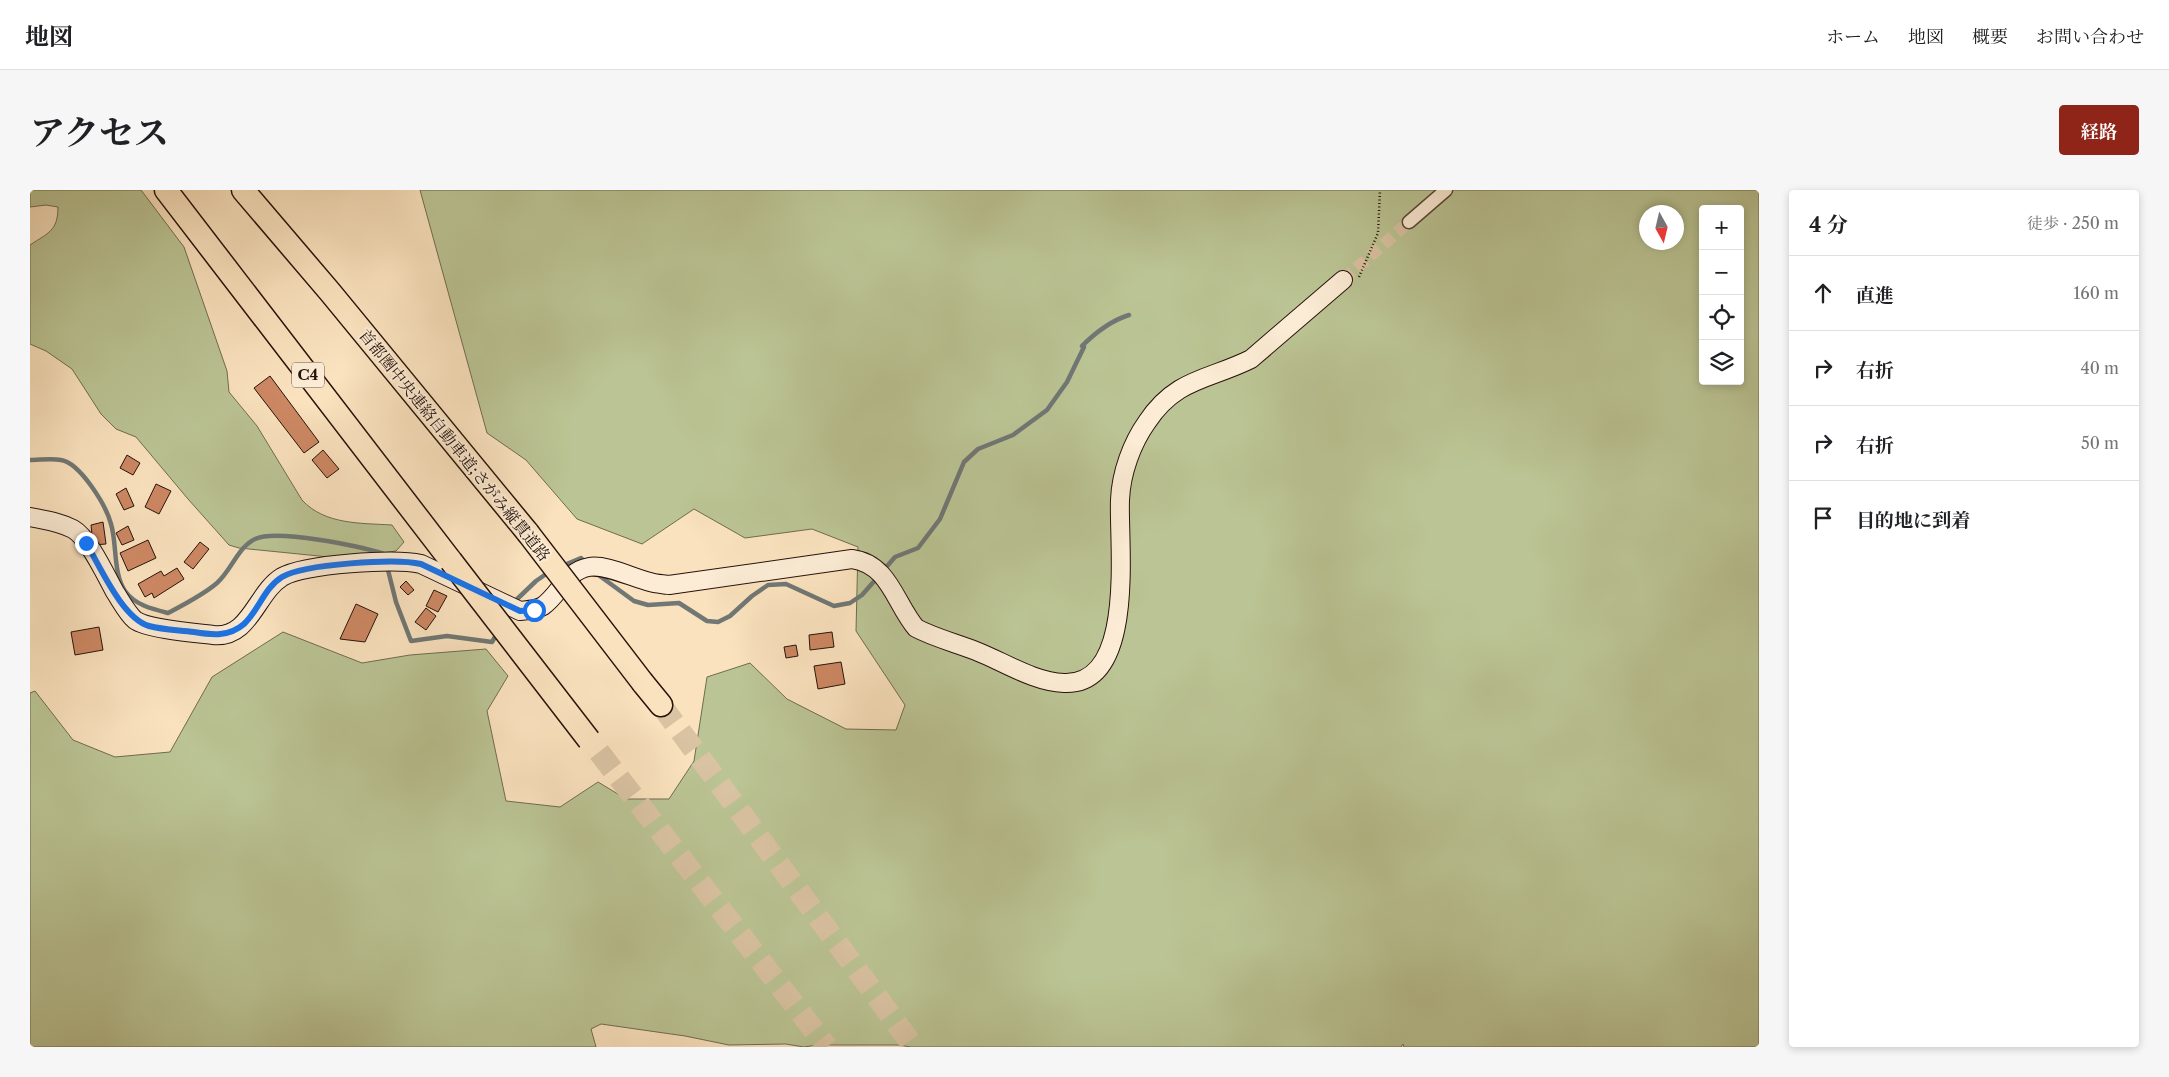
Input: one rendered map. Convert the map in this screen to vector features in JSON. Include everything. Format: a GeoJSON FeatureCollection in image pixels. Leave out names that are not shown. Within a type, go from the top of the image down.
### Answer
{"type":"FeatureCollection","features":[{"type":"Feature","properties":{"kind":"highway","name":"C4"},"geometry":{"type":"LineString","coordinates":[[166,190],[594,746]]}},
{"type":"Feature","properties":{"kind":"highway","name":"首都圏中央連絡自動車道;さがみ縦貫道路"},"geometry":{"type":"LineString","coordinates":[[243,190],[528,533],[661,706]]}},
{"type":"Feature","properties":{"kind":"street"},"geometry":{"type":"LineString","coordinates":[[1409,222],[1440,193],[1446,190]]}},
{"type":"Feature","properties":{"kind":"street"},"geometry":{"type":"LineString","coordinates":[[30,517],[53,521],[75,530],[86,543],[125,608],[136,620],[149,626],[216,635],[232,632],[245,623],[269,587],[283,577],[308,570],[407,561],[421,564],[520,611],[534,610],[544,605],[567,579],[585,568],[605,568],[652,583],[669,584],[852,559],[862,561],[878,572],[894,590],[906,616],[916,628],[1053,682],[1067,684],[1082,680],[1096,672],[1110,650],[1119,612],[1122,541],[1120,499],[1125,473],[1137,436],[1156,409],[1168,397],[1199,378],[1234,368],[1251,359],[1350,280]]}},
{"type":"Feature","properties":{"kind":"path"},"geometry":{"type":"LineString","coordinates":[[1350,280],[1378,233],[1380,190]]}},
{"type":"Feature","properties":{"kind":"green space"},"geometry":{"type":"Polygon","coordinates":[[[30,190],[141,190],[184,247],[227,371],[229,392],[257,426],[302,500],[321,514],[332,518],[356,523],[392,525],[404,542],[396,551],[363,556],[329,557],[239,548],[229,545],[136,437],[116,429],[101,414],[72,369],[46,351],[30,344],[30,245],[47,234],[54,226],[58,215],[58,207],[46,205],[30,207],[30,190]]]}},
{"type":"Feature","properties":{"kind":"green space"},"geometry":{"type":"Polygon","coordinates":[[[420,190],[1759,190],[1759,1047],[1404,1047],[1403,1044],[1401,1047],[911,1047],[898,1045],[817,1045],[804,1047],[786,1044],[729,1045],[685,1036],[601,1024],[591,1029],[596,1047],[30,1047],[30,693],[35,691],[73,740],[115,757],[170,752],[212,677],[283,632],[362,663],[410,655],[486,649],[508,676],[487,711],[506,801],[560,807],[598,782],[626,799],[669,799],[694,761],[707,677],[750,663],[787,699],[846,729],[896,730],[905,705],[856,631],[858,547],[812,529],[745,538],[694,509],[642,544],[577,519],[526,460],[487,433],[420,190]]]}},
{"type":"Feature","properties":{"kind":"building"},"geometry":{"type":"Polygon","coordinates":[[[270,376],[319,442],[304,453],[254,388],[270,376]]]}},
{"type":"Feature","properties":{"kind":"building"},"geometry":{"type":"Polygon","coordinates":[[[323,450],[339,469],[327,478],[312,460],[323,450]]]}},
{"type":"Feature","properties":{"kind":"building"},"geometry":{"type":"Polygon","coordinates":[[[127,455],[140,463],[133,475],[120,468],[127,455]]]}},
{"type":"Feature","properties":{"kind":"building"},"geometry":{"type":"Polygon","coordinates":[[[156,484],[171,491],[159,514],[145,507],[156,484]]]}},
{"type":"Feature","properties":{"kind":"building"},"geometry":{"type":"Polygon","coordinates":[[[126,488],[134,506],[124,510],[116,494],[126,488]]]}},
{"type":"Feature","properties":{"kind":"building"},"geometry":{"type":"Polygon","coordinates":[[[103,522],[106,544],[93,545],[91,525],[103,522]]]}},
{"type":"Feature","properties":{"kind":"building"},"geometry":{"type":"Polygon","coordinates":[[[128,526],[134,540],[122,545],[116,533],[128,526]]]}},
{"type":"Feature","properties":{"kind":"building"},"geometry":{"type":"Polygon","coordinates":[[[148,540],[156,558],[128,571],[120,553],[148,540]]]}},
{"type":"Feature","properties":{"kind":"building"},"geometry":{"type":"Polygon","coordinates":[[[200,542],[209,549],[193,569],[184,562],[200,542]]]}},
{"type":"Feature","properties":{"kind":"building"},"geometry":{"type":"Polygon","coordinates":[[[177,568],[184,579],[154,598],[152,593],[145,597],[138,584],[161,571],[164,576],[177,568]]]}},
{"type":"Feature","properties":{"kind":"building"},"geometry":{"type":"Polygon","coordinates":[[[406,581],[414,590],[408,595],[400,587],[406,581]]]}},
{"type":"Feature","properties":{"kind":"building"},"geometry":{"type":"Polygon","coordinates":[[[434,590],[447,596],[438,612],[426,606],[434,590]]]}},
{"type":"Feature","properties":{"kind":"building"},"geometry":{"type":"Polygon","coordinates":[[[356,604],[378,614],[365,642],[340,639],[356,604]]]}},
{"type":"Feature","properties":{"kind":"building"},"geometry":{"type":"Polygon","coordinates":[[[426,608],[436,616],[426,630],[415,622],[426,608]]]}},
{"type":"Feature","properties":{"kind":"building"},"geometry":{"type":"Polygon","coordinates":[[[99,627],[103,650],[75,655],[71,632],[99,627]]]}},
{"type":"Feature","properties":{"kind":"building"},"geometry":{"type":"Polygon","coordinates":[[[832,632],[834,647],[810,650],[809,635],[832,632]]]}},
{"type":"Feature","properties":{"kind":"building"},"geometry":{"type":"Polygon","coordinates":[[[796,645],[798,656],[786,658],[784,647],[796,645]]]}},
{"type":"Feature","properties":{"kind":"building"},"geometry":{"type":"Polygon","coordinates":[[[841,662],[845,684],[818,689],[814,666],[841,662]]]}},
{"type":"Feature","properties":{"kind":"waterway"},"geometry":{"type":"LineString","coordinates":[[882,572],[895,557],[918,548],[940,519],[964,462],[978,449],[1013,435],[1047,410],[1067,382],[1084,347],[1082,346],[1116,320],[1129,315]]}},
{"type":"Feature","properties":{"kind":"waterway"},"geometry":{"type":"LineString","coordinates":[[30,460],[61,460],[68,463],[84,477],[104,506],[111,524],[117,567],[121,584],[125,591],[139,603],[168,613],[212,587],[222,578],[239,553],[249,543],[266,536],[299,537],[338,543],[384,554],[385,556]]}},
{"type":"Feature","properties":{"kind":"waterway"},"geometry":{"type":"LineString","coordinates":[[562,566],[581,558],[586,564]]}},
{"type":"Feature","properties":{"kind":"waterway"},"geometry":{"type":"LineString","coordinates":[[387,566],[396,602],[411,641],[447,636],[492,642],[498,632]]}},
{"type":"Feature","properties":{"kind":"waterway"},"geometry":{"type":"LineString","coordinates":[[593,571],[634,601],[648,605],[679,603],[707,621],[718,622],[730,616],[752,596],[768,585],[786,584],[834,606],[850,603],[862,595],[877,578]]}},
{"type":"Feature","properties":{"kind":"waterway"},"geometry":{"type":"LineString","coordinates":[[513,603],[536,581],[549,572]]}},
{"type":"Feature","properties":{"kind":"tunnel"},"geometry":{"type":"LineString","coordinates":[[1343,280],[1409,222]]}},
{"type":"Feature","properties":{"kind":"tunnel"},"geometry":{"type":"LineString","coordinates":[[661,705],[914,1047]]}},
{"type":"Feature","properties":{"kind":"tunnel"},"geometry":{"type":"LineString","coordinates":[[599,752],[827,1047]]}},
{"type":"Feature","properties":{"kind":"route"},"geometry":{"type":"LineString","coordinates":[[86,543],[125,608],[136,620],[149,626],[216,635],[232,632],[245,623],[269,587],[283,577],[300,571],[326,567],[407,561],[421,564],[520,611],[534,610]]}}]}
